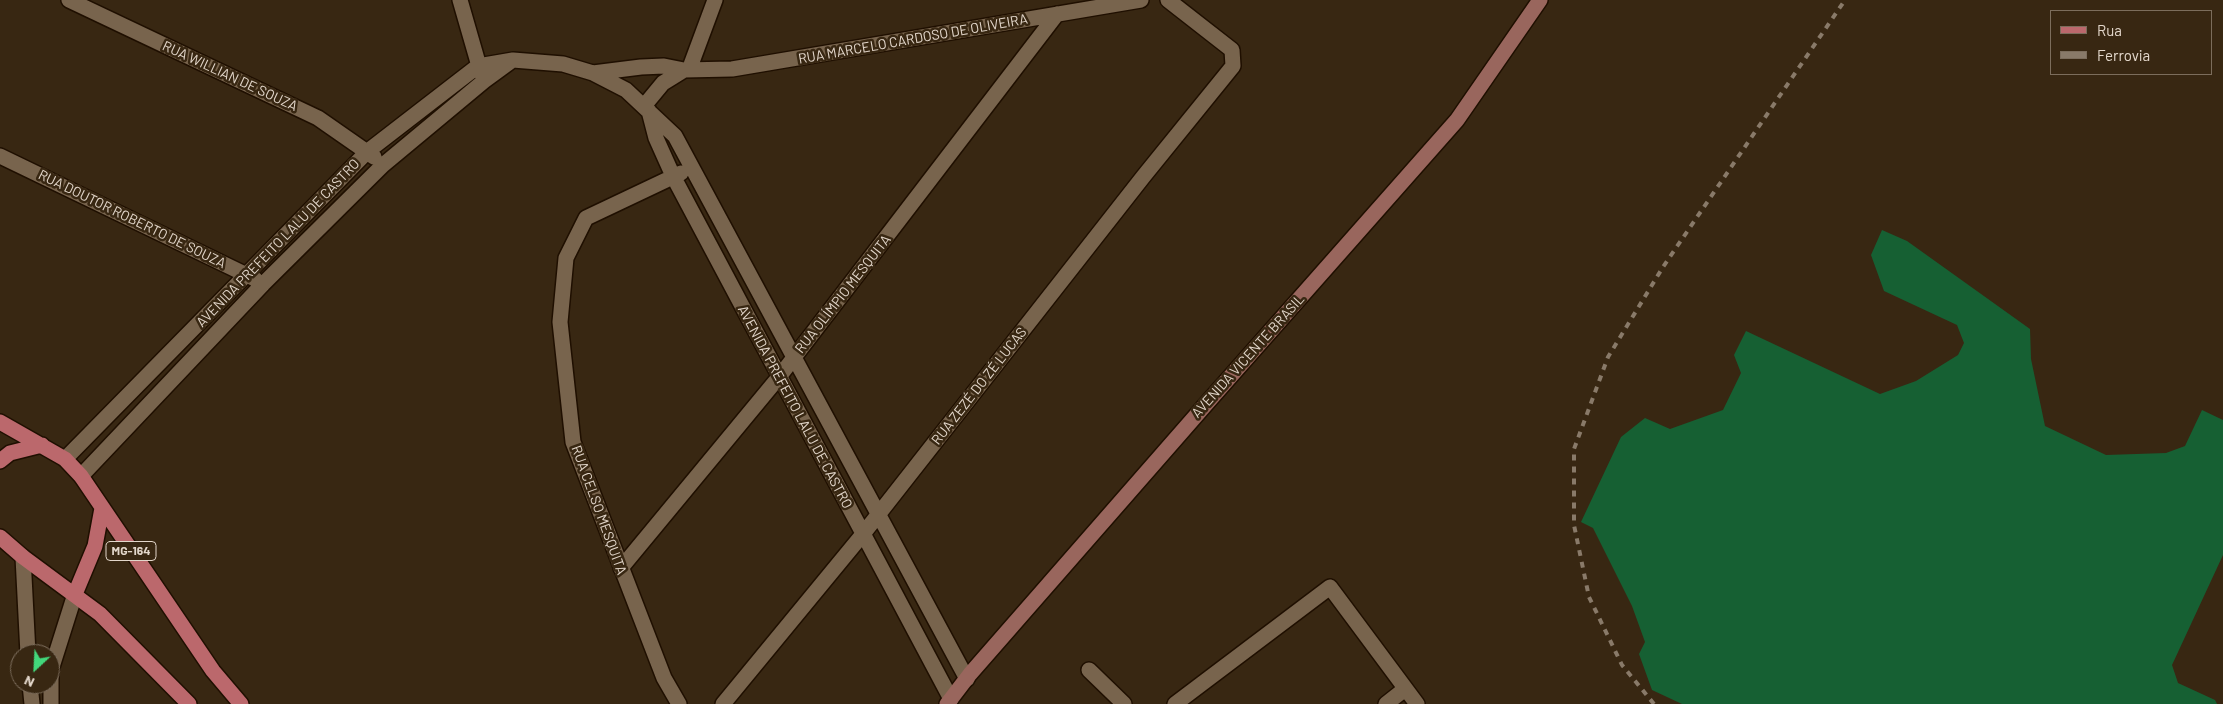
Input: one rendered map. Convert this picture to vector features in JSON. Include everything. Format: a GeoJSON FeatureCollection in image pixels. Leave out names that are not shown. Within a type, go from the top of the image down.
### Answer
{"type":"FeatureCollection","features":[{"type":"Feature","properties":{"kind":"main road","name":"MG-164"},"geometry":{"type":"LineString","coordinates":[[0,422],[65,459],[81,476],[213,671],[241,704]]}},
{"type":"Feature","properties":{"kind":"main road"},"geometry":{"type":"LineString","coordinates":[[0,460],[10,453],[42,445]]}},
{"type":"Feature","properties":{"kind":"main road"},"geometry":{"type":"LineString","coordinates":[[75,594],[95,546],[102,508]]}},
{"type":"Feature","properties":{"kind":"main road"},"geometry":{"type":"LineString","coordinates":[[0,537],[23,557],[100,614],[189,704]]}},
{"type":"Feature","properties":{"kind":"street","name":"RUA WILLIAN DE SOUZA"},"geometry":{"type":"LineString","coordinates":[[68,0],[318,118],[368,151],[382,165]]}},
{"type":"Feature","properties":{"kind":"street"},"geometry":{"type":"LineString","coordinates":[[460,0],[478,66],[484,80]]}},
{"type":"Feature","properties":{"kind":"street"},"geometry":{"type":"LineString","coordinates":[[646,109],[664,83],[686,70],[715,0]]}},
{"type":"Feature","properties":{"kind":"street","name":"RUA MARCELO CARDOSO DE OLIVEIRA"},"geometry":{"type":"LineString","coordinates":[[594,73],[664,66],[686,70],[732,69],[1140,0]]}},
{"type":"Feature","properties":{"kind":"street","name":"RUA ZEZÉ DO ZÉ LUCAS"},"geometry":{"type":"LineString","coordinates":[[723,704],[879,515],[1233,66],[1232,50],[1168,0]]}},
{"type":"Feature","properties":{"kind":"street","name":"AVENIDA VICENTE BRASIL"},"geometry":{"type":"LineString","coordinates":[[949,702],[1206,402],[1457,120],[1540,0]]}},
{"type":"Feature","properties":{"kind":"street","name":"RUA OLÍMPIO MESQUITA"},"geometry":{"type":"LineString","coordinates":[[621,568],[779,377],[1057,14]]}},
{"type":"Feature","properties":{"kind":"street","name":"AVENIDA PREFEITO LALU DE CASTRO"},"geometry":{"type":"LineString","coordinates":[[81,476],[263,284],[382,165],[484,80],[513,60]]}},
{"type":"Feature","properties":{"kind":"street","name":"AVENIDA PREFEITO LALU DE CASTRO"},"geometry":{"type":"LineString","coordinates":[[65,459],[368,151],[478,66],[513,60],[563,64],[594,73],[626,90],[675,136],[967,679]]}},
{"type":"Feature","properties":{"kind":"street","name":"AVENIDA PREFEITO LALU DE CASTRO"},"geometry":{"type":"LineString","coordinates":[[646,109],[656,138],[673,176],[863,534],[949,702]]}},
{"type":"Feature","properties":{"kind":"street","name":"RUA DOUTOR ROBERTO DE SOUZA"},"geometry":{"type":"LineString","coordinates":[[0,156],[248,274],[263,284]]}},
{"type":"Feature","properties":{"kind":"street","name":"RUA CELSO MESQUITA"},"geometry":{"type":"LineString","coordinates":[[679,704],[664,678],[573,442],[560,322],[566,258],[586,218],[692,168]]}},
{"type":"Feature","properties":{"kind":"street"},"geometry":{"type":"LineString","coordinates":[[23,557],[27,644]]}},
{"type":"Feature","properties":{"kind":"street"},"geometry":{"type":"LineString","coordinates":[[1175,704],[1330,587],[1417,704]]}},
{"type":"Feature","properties":{"kind":"street"},"geometry":{"type":"LineString","coordinates":[[51,704],[51,670],[75,594]]}},
{"type":"Feature","properties":{"kind":"street"},"geometry":{"type":"LineString","coordinates":[[1089,670],[1124,704]]}},
{"type":"Feature","properties":{"kind":"street"},"geometry":{"type":"LineString","coordinates":[[1386,704],[1405,689]]}},
{"type":"Feature","properties":{"kind":"green space"},"geometry":{"type":"Polygon","coordinates":[[[1882,230],[1907,241],[2030,329],[2031,359],[2045,426],[2106,455],[2166,453],[2185,446],[2202,410],[2223,420],[2223,555],[2172,665],[2178,683],[2215,700],[2217,704],[1682,704],[1652,690],[1639,654],[1645,642],[1632,606],[1593,528],[1581,522],[1621,437],[1645,418],[1670,429],[1723,410],[1741,373],[1734,355],[1746,331],[1880,394],[1916,381],[1958,355],[1964,343],[1957,325],[1884,291],[1871,255],[1882,230]]]}},
{"type":"Feature","properties":{"kind":"railway"},"geometry":{"type":"LineString","coordinates":[[1654,704],[1622,665],[1589,597],[1574,525],[1574,449],[1608,357],[1663,267],[1845,0]]}}]}
